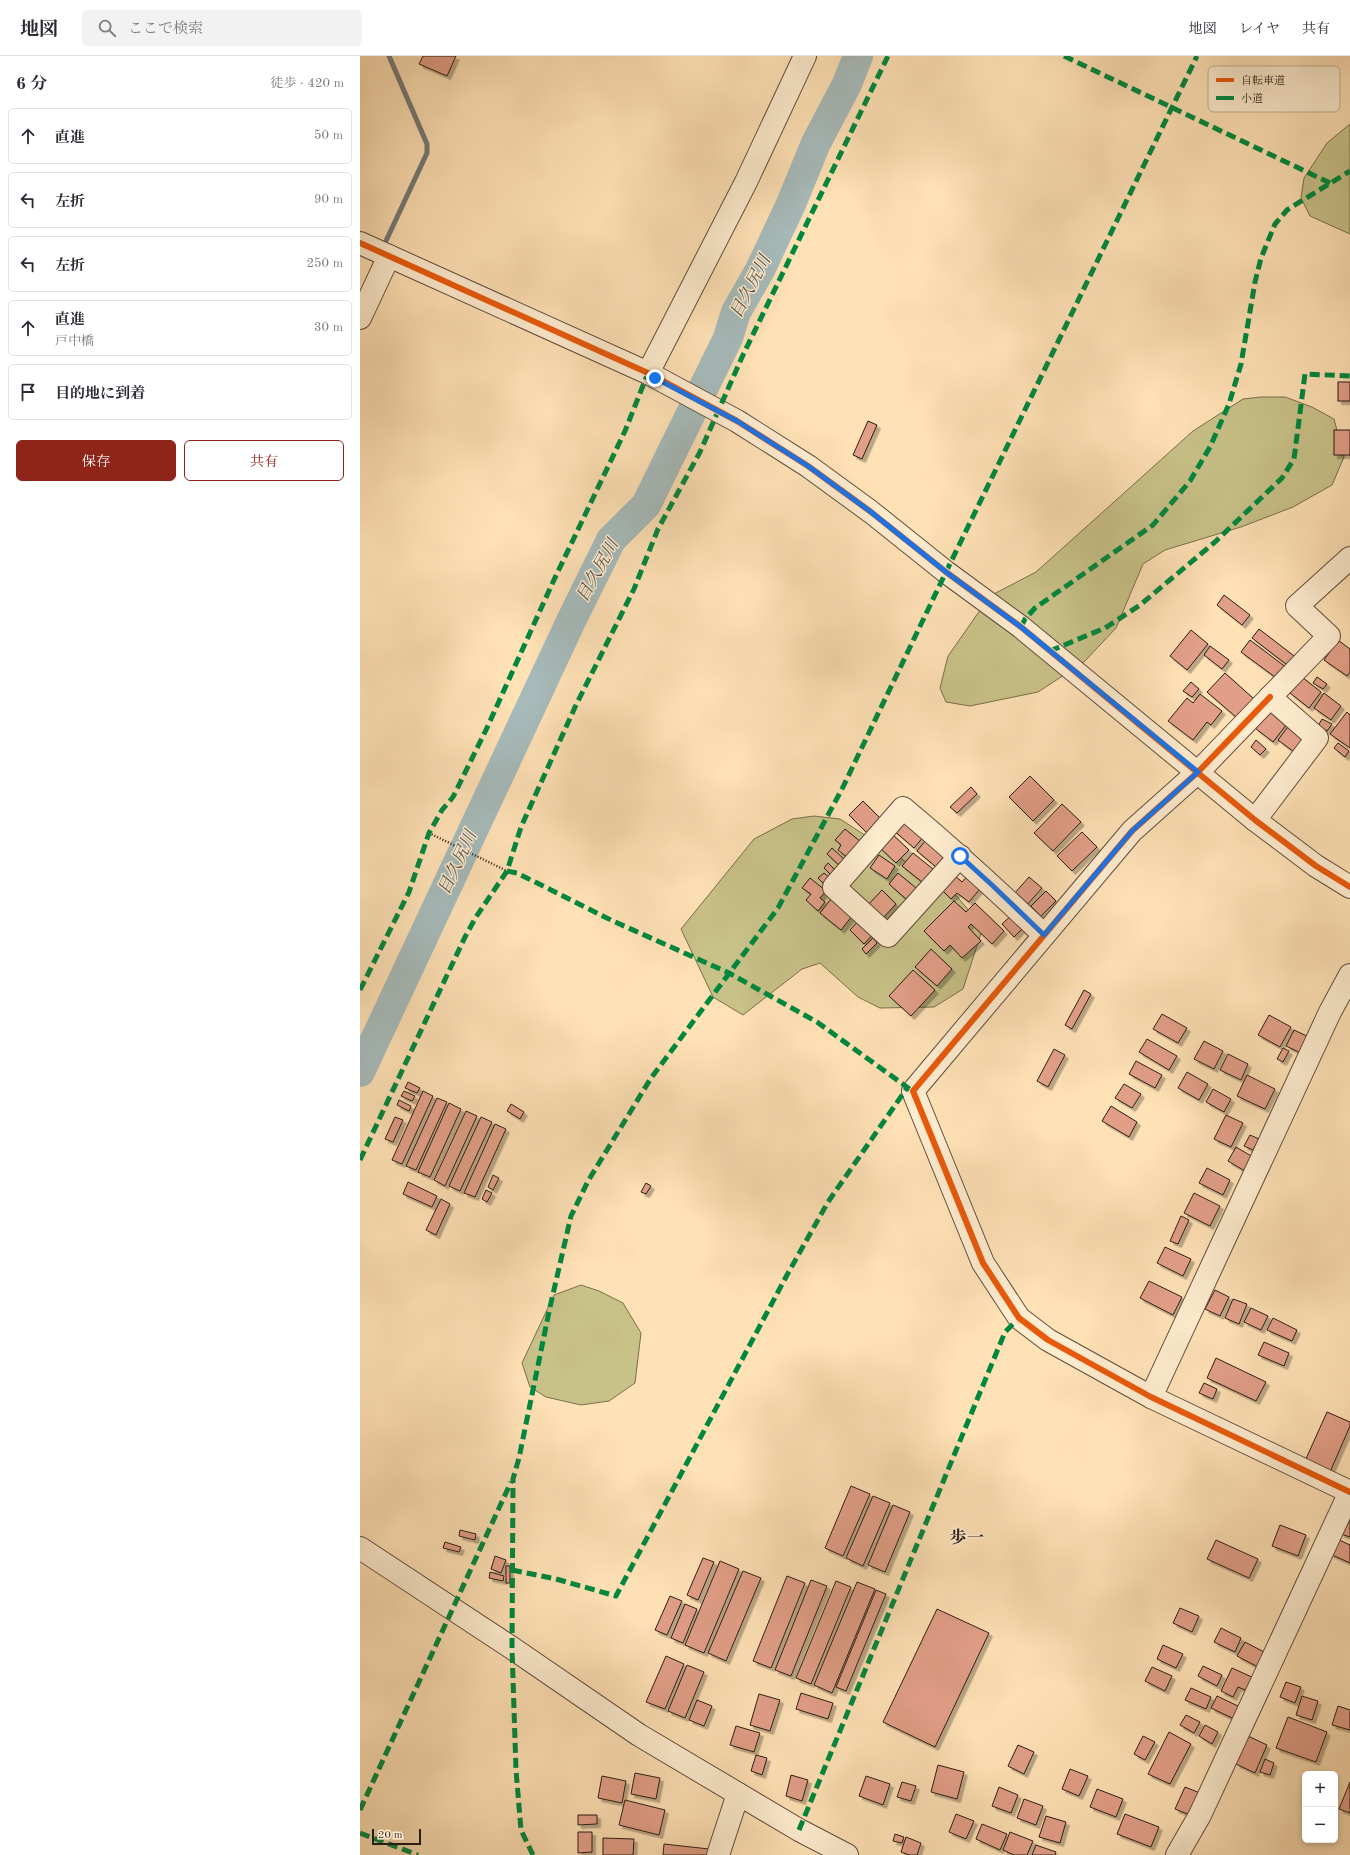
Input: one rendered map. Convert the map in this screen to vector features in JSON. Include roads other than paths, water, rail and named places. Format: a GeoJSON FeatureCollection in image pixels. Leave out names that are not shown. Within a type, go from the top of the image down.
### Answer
{"type":"FeatureCollection","features":[{"type":"Feature","properties":{"kind":"street"},"geometry":{"type":"LineString","coordinates":[[652,376],[805,56]]}},
{"type":"Feature","properties":{"kind":"street"},"geometry":{"type":"LineString","coordinates":[[360,243],[652,376],[737,421],[808,466],[871,512],[946,572],[1038,641],[1255,820],[1316,866],[1350,888]]}},
{"type":"Feature","properties":{"kind":"street"},"geometry":{"type":"LineString","coordinates":[[360,318],[389,256]]}},
{"type":"Feature","properties":{"kind":"street"},"geometry":{"type":"LineString","coordinates":[[1177,1855],[1200,1815],[1350,1492],[1151,1397],[1048,1340],[1019,1318],[983,1263],[913,1091],[1132,831],[1198,772],[1329,636],[1297,606],[1350,558]]}},
{"type":"Feature","properties":{"kind":"street"},"geometry":{"type":"LineString","coordinates":[[1255,820],[1317,738],[1270,697]]}},
{"type":"Feature","properties":{"kind":"street"},"geometry":{"type":"LineString","coordinates":[[960,856],[888,936],[834,887],[903,808],[960,856],[1044,935]]}},
{"type":"Feature","properties":{"kind":"street"},"geometry":{"type":"LineString","coordinates":[[1151,1397],[1330,1012],[1350,975]]}},
{"type":"Feature","properties":{"kind":"street"},"geometry":{"type":"LineString","coordinates":[[360,1548],[512,1648],[639,1735],[800,1830],[847,1855]]}},
{"type":"Feature","properties":{"kind":"street"},"geometry":{"type":"LineString","coordinates":[[718,1855],[738,1794]]}},
{"type":"Feature","properties":{"kind":"waterway"},"geometry":{"type":"LineString","coordinates":[[385,243],[427,153],[427,144],[389,56]]}},
{"type":"Feature","properties":{"kind":"waterway","name":"目久尻川"},"geometry":{"type":"LineString","coordinates":[[360,1072],[572,619],[611,540],[646,505],[728,338],[736,312],[760,270],[791,204],[816,143],[847,84],[858,56]]}},
{"type":"Feature","properties":{"kind":"district","name":"歩一"},"geometry":{"type":"Point","coordinates":[967,1538]}}]}
